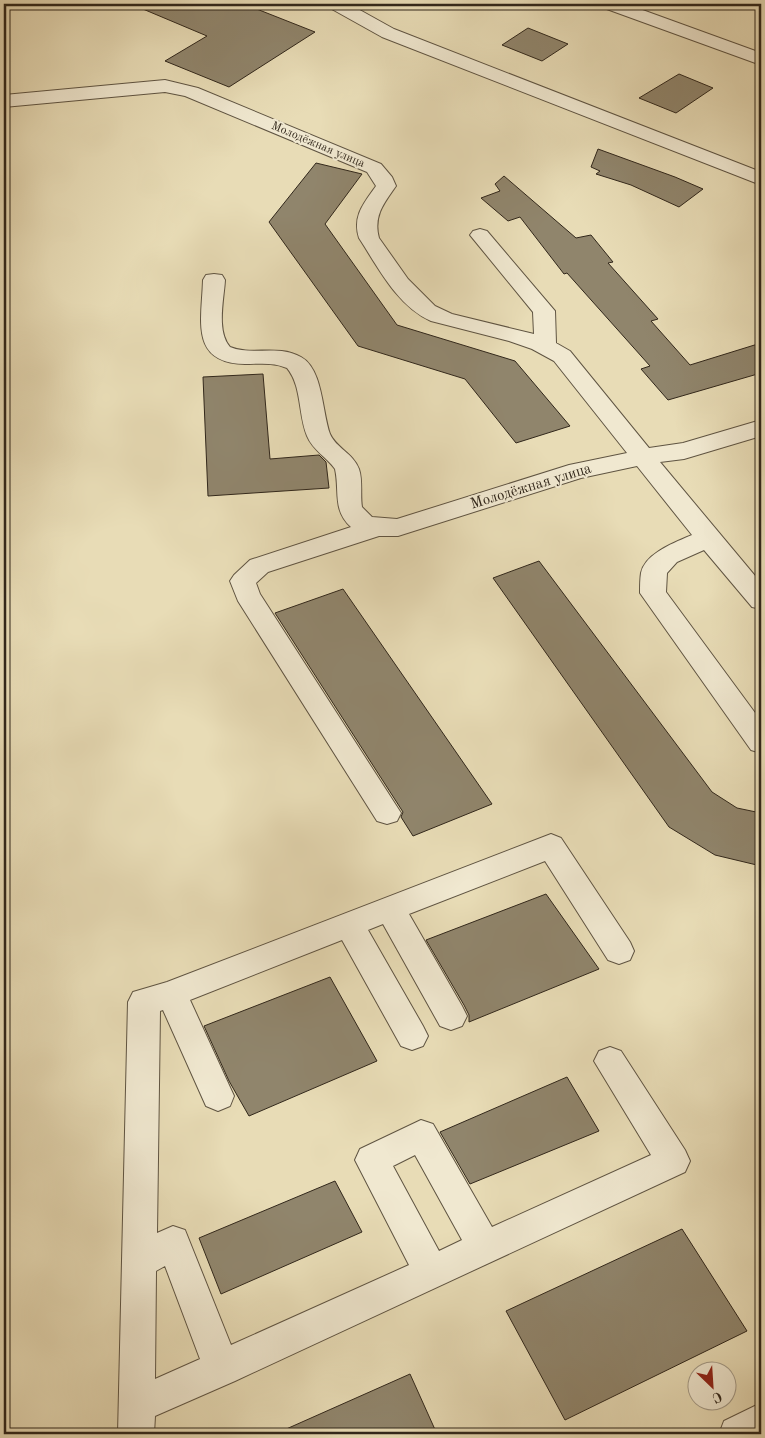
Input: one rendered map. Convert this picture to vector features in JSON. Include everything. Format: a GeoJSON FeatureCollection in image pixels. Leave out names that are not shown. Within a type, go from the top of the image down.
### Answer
{"type":"FeatureCollection","features":[{"type":"Feature","properties":{"kind":"street"},"geometry":{"type":"LineString","coordinates":[[336,4],[388,33],[761,179]]}},
{"type":"Feature","properties":{"kind":"street"},"geometry":{"type":"LineString","coordinates":[[610,4],[761,59]]}},
{"type":"Feature","properties":{"kind":"street","name":"Молодёжная улица"},"geometry":{"type":"LineString","coordinates":[[4,101],[165,86],[191,92],[374,168],[382,177],[386,186],[366,216],[365,227],[369,238],[411,296],[424,309],[446,319],[524,337],[545,345],[562,356],[708,538],[761,600]]}},
{"type":"Feature","properties":{"kind":"street"},"geometry":{"type":"LineString","coordinates":[[480,234],[544,311],[545,345]]}},
{"type":"Feature","properties":{"kind":"street"},"geometry":{"type":"LineString","coordinates":[[214,280],[213,337],[216,347],[229,355],[243,357],[281,356],[293,361],[303,372],[321,441],[346,468],[350,484],[350,506],[360,521],[375,528]]}},
{"type":"Feature","properties":{"kind":"street","name":"Молодёжная улица"},"geometry":{"type":"LineString","coordinates":[[387,812],[247,595],[243,581],[259,566],[375,528],[398,527],[578,471],[643,457],[684,451],[761,428]]}},
{"type":"Feature","properties":{"kind":"street"},"geometry":{"type":"LineString","coordinates":[[708,538],[668,556],[654,571],[653,593],[761,742]]}},
{"type":"Feature","properties":{"kind":"street"},"geometry":{"type":"LineString","coordinates":[[136,1420],[144,1002],[172,994],[551,846],[619,952]]}},
{"type":"Feature","properties":{"kind":"street"},"geometry":{"type":"LineString","coordinates":[[390,909],[451,1016]]}},
{"type":"Feature","properties":{"kind":"street"},"geometry":{"type":"LineString","coordinates":[[349,924],[412,1036]]}},
{"type":"Feature","properties":{"kind":"street"},"geometry":{"type":"LineString","coordinates":[[172,994],[218,1096]]}},
{"type":"Feature","properties":{"kind":"street"},"geometry":{"type":"LineString","coordinates":[[136,1420],[222,1368],[673,1161],[610,1061]]}},
{"type":"Feature","properties":{"kind":"street"},"geometry":{"type":"LineString","coordinates":[[431,1271],[372,1160],[421,1135],[485,1248]]}},
{"type":"Feature","properties":{"kind":"street"},"geometry":{"type":"LineString","coordinates":[[140,1262],[173,1242],[222,1368]]}},
{"type":"Feature","properties":{"kind":"street"},"geometry":{"type":"LineString","coordinates":[[738,1434],[761,1422]]}},
{"type":"Feature","properties":{"kind":"building"},"geometry":{"type":"Polygon","coordinates":[[[131,4],[244,4],[315,32],[229,87],[165,61],[207,36],[131,4]]]}},
{"type":"Feature","properties":{"kind":"building"},"geometry":{"type":"Polygon","coordinates":[[[528,28],[568,44],[542,61],[502,45],[528,28]]]}},
{"type":"Feature","properties":{"kind":"building"},"geometry":{"type":"Polygon","coordinates":[[[679,74],[713,88],[676,113],[639,98],[679,74]]]}},
{"type":"Feature","properties":{"kind":"building"},"geometry":{"type":"Polygon","coordinates":[[[598,149],[703,189],[679,207],[631,185],[596,174],[600,171],[591,167],[598,149]]]}},
{"type":"Feature","properties":{"kind":"building"},"geometry":{"type":"Polygon","coordinates":[[[316,163],[362,174],[325,224],[397,325],[515,361],[570,426],[516,443],[465,379],[358,346],[269,222],[316,163]]]}},
{"type":"Feature","properties":{"kind":"building"},"geometry":{"type":"Polygon","coordinates":[[[504,176],[576,238],[591,235],[613,262],[608,263],[658,319],[651,321],[690,365],[761,343],[761,373],[668,400],[641,369],[650,366],[567,273],[564,274],[520,217],[508,221],[481,198],[500,191],[495,184],[504,176]]]}},
{"type":"Feature","properties":{"kind":"building"},"geometry":{"type":"Polygon","coordinates":[[[263,374],[270,459],[319,455],[326,462],[329,488],[208,496],[203,377],[263,374]]]}},
{"type":"Feature","properties":{"kind":"building"},"geometry":{"type":"Polygon","coordinates":[[[539,561],[712,792],[737,808],[761,813],[761,866],[715,855],[669,827],[493,578],[539,561]]]}},
{"type":"Feature","properties":{"kind":"building"},"geometry":{"type":"Polygon","coordinates":[[[343,589],[492,804],[413,836],[401,817],[403,812],[275,613],[343,589]]]}},
{"type":"Feature","properties":{"kind":"building"},"geometry":{"type":"Polygon","coordinates":[[[546,894],[599,969],[469,1022],[469,1015],[464,1005],[426,940],[546,894]]]}},
{"type":"Feature","properties":{"kind":"building"},"geometry":{"type":"Polygon","coordinates":[[[330,977],[377,1061],[249,1116],[229,1081],[204,1026],[330,977]]]}},
{"type":"Feature","properties":{"kind":"building"},"geometry":{"type":"Polygon","coordinates":[[[567,1077],[599,1131],[470,1184],[440,1132],[567,1077]]]}},
{"type":"Feature","properties":{"kind":"building"},"geometry":{"type":"Polygon","coordinates":[[[335,1181],[362,1232],[221,1294],[199,1238],[335,1181]]]}},
{"type":"Feature","properties":{"kind":"building"},"geometry":{"type":"Polygon","coordinates":[[[682,1229],[747,1331],[565,1420],[506,1311],[682,1229]]]}},
{"type":"Feature","properties":{"kind":"building"},"geometry":{"type":"Polygon","coordinates":[[[410,1374],[437,1434],[275,1434],[410,1374]]]}}]}
